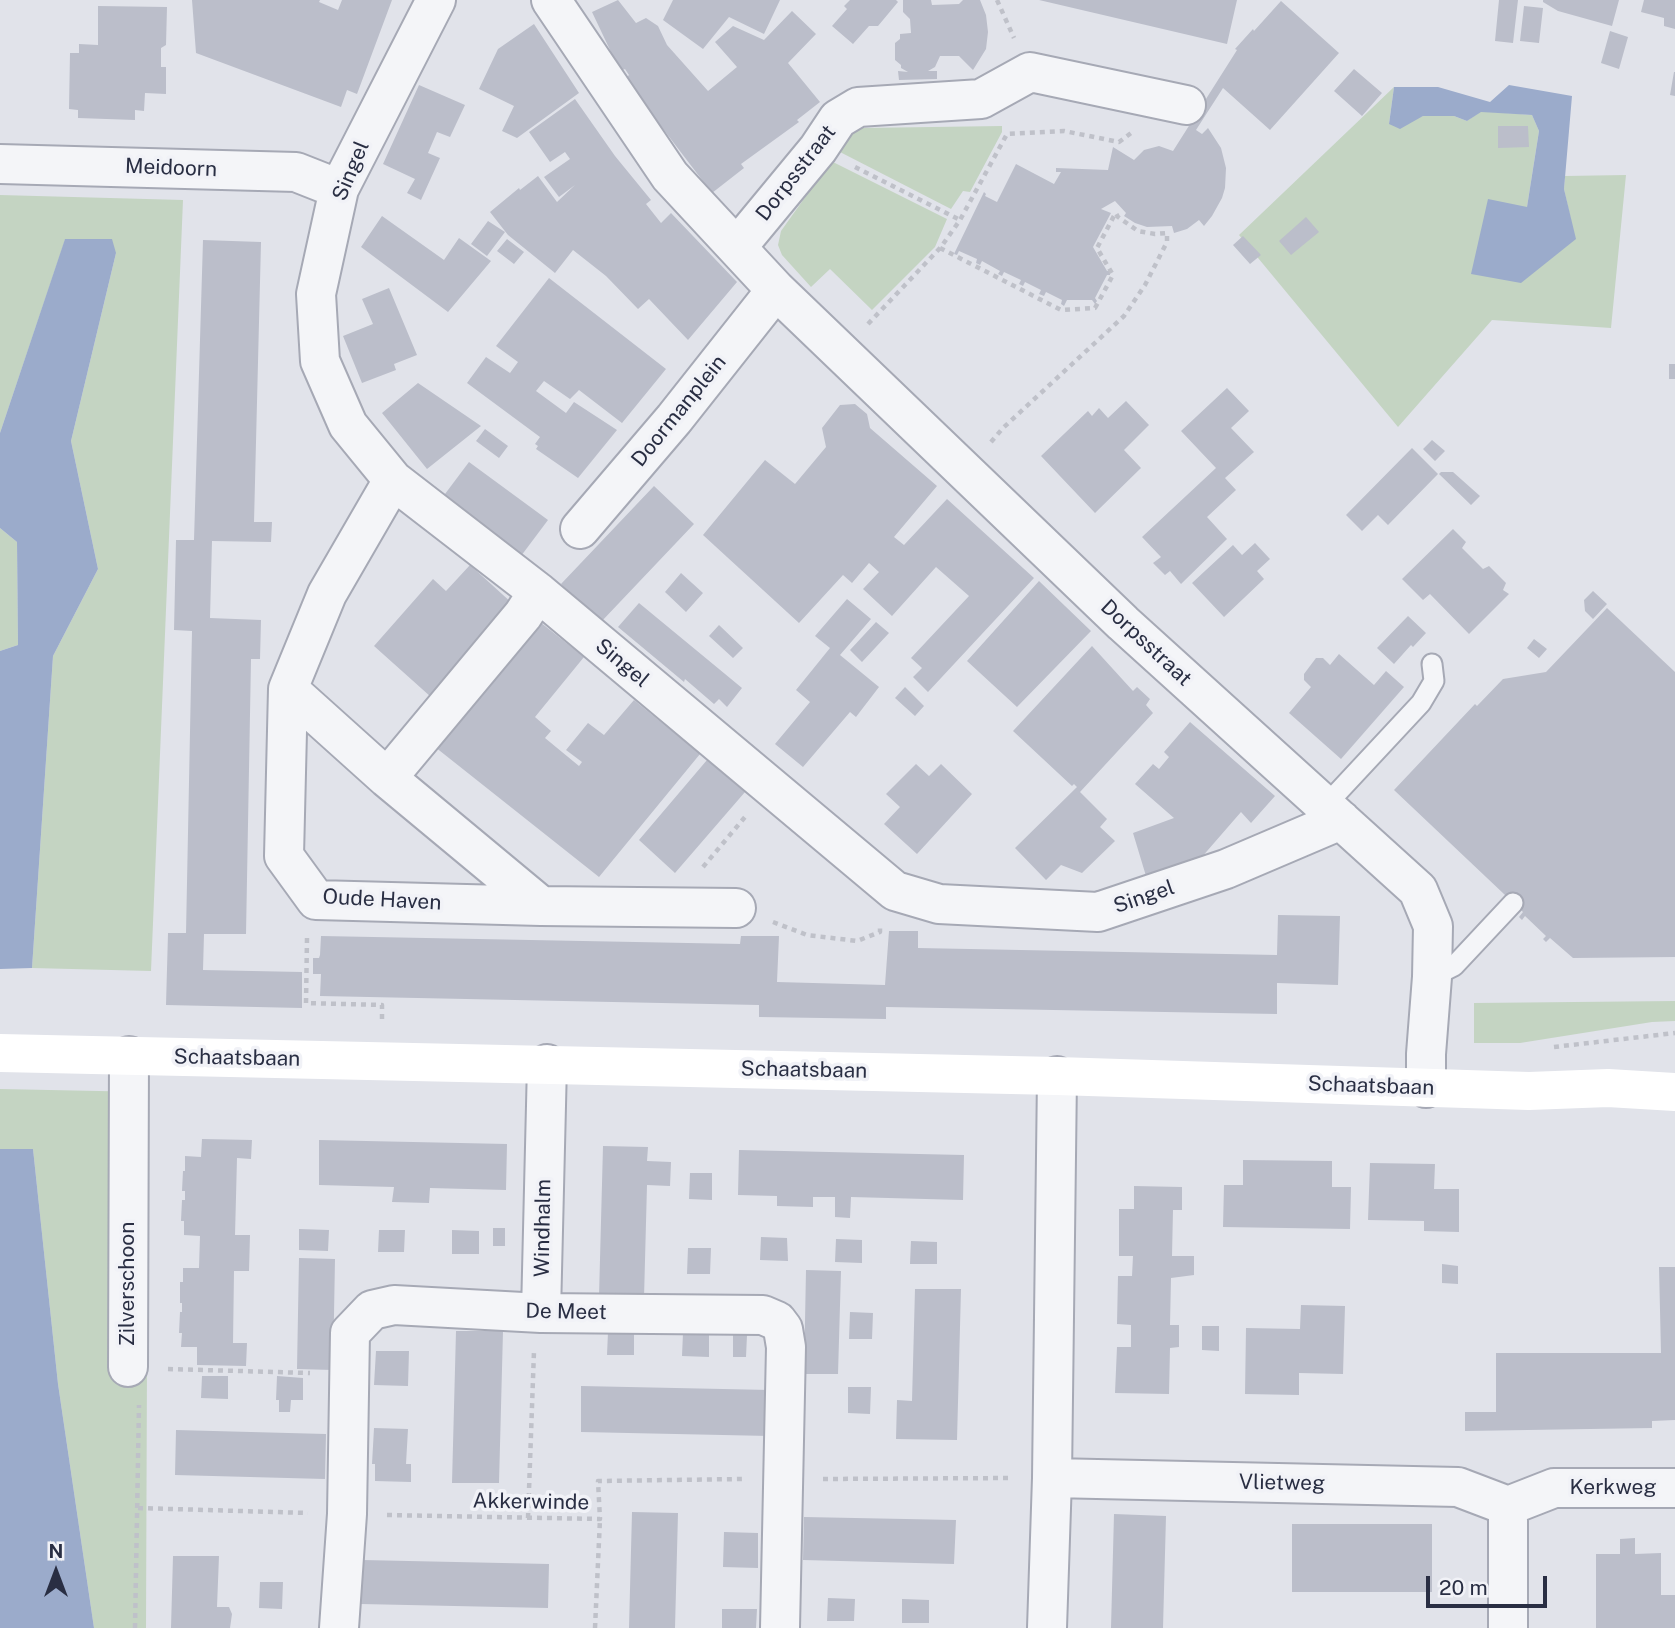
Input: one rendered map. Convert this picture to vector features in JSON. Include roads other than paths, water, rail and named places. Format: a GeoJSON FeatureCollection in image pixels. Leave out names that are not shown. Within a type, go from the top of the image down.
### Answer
{"type":"FeatureCollection","features":[{"type":"Feature","properties":{"kind":"street","name":"Singel"},"geometry":{"type":"LineString","coordinates":[[436,0],[339,189],[316,294],[320,361],[348,425],[393,480],[538,592],[895,891],[939,904],[1098,912],[1226,869],[1333,813]]}},
{"type":"Feature","properties":{"kind":"street","name":"Dorpsstraat"},"geometry":{"type":"LineString","coordinates":[[551,0],[670,176],[776,290],[1123,623],[1418,890],[1433,926],[1433,976],[1426,1054],[1426,1088]]}},
{"type":"Feature","properties":{"kind":"street","name":"Dorpsstraat"},"geometry":{"type":"LineString","coordinates":[[737,247],[818,149],[838,119],[858,107],[981,99],[1030,72],[1186,106]]}},
{"type":"Feature","properties":{"kind":"street","name":"Meidoorn"},"geometry":{"type":"LineString","coordinates":[[0,164],[296,172],[339,189]]}},
{"type":"Feature","properties":{"kind":"street","name":"Doormanplein"},"geometry":{"type":"LineString","coordinates":[[580,529],[674,419],[776,290]]}},
{"type":"Feature","properties":{"kind":"street","name":"Oude Haven"},"geometry":{"type":"LineString","coordinates":[[393,480],[327,594],[288,689],[284,856],[316,900],[736,908]]}},
{"type":"Feature","properties":{"kind":"street"},"geometry":{"type":"LineString","coordinates":[[387,778],[523,615],[538,592]]}},
{"type":"Feature","properties":{"kind":"street"},"geometry":{"type":"LineString","coordinates":[[288,689],[387,778],[541,906]]}},
{"type":"Feature","properties":{"kind":"street","name":"Schaatsbaan"},"geometry":{"type":"LineString","coordinates":[[0,1053],[547,1063],[1529,1091],[1608,1088],[1675,1092]]}},
{"type":"Feature","properties":{"kind":"street","name":"Zilverschoon"},"geometry":{"type":"LineString","coordinates":[[129,1056],[134,1368]]}},
{"type":"Feature","properties":{"kind":"street","name":"Windhalm"},"geometry":{"type":"LineString","coordinates":[[541,1313],[547,1063]]}},
{"type":"Feature","properties":{"kind":"street","name":"Schaatsbaan"},"geometry":{"type":"LineString","coordinates":[[1608,1088],[1675,1073]]}},
{"type":"Feature","properties":{"kind":"street"},"geometry":{"type":"LineString","coordinates":[[1046,1628],[1052,1478],[1057,1076]]}},
{"type":"Feature","properties":{"kind":"street","name":"De Meet"},"geometry":{"type":"LineString","coordinates":[[339,1628],[347,1514],[351,1333],[372,1310],[394,1305],[541,1313],[763,1315],[778,1321],[783,1329],[786,1348],[780,1628]]}},
{"type":"Feature","properties":{"kind":"street","name":"Vlietweg"},"geometry":{"type":"LineString","coordinates":[[1052,1478],[1458,1487],[1508,1506]]}},
{"type":"Feature","properties":{"kind":"street","name":"Kerkweg"},"geometry":{"type":"LineString","coordinates":[[1508,1506],[1553,1488],[1675,1488]]}},
{"type":"Feature","properties":{"kind":"street"},"geometry":{"type":"LineString","coordinates":[[1508,1506],[1508,1628]]}},
{"type":"Feature","properties":{"kind":"lane"},"geometry":{"type":"LineString","coordinates":[[1333,813],[1421,703],[1434,681],[1432,664]]}},
{"type":"Feature","properties":{"kind":"lane"},"geometry":{"type":"LineString","coordinates":[[1433,976],[1454,966],[1513,903]]}},
{"type":"Feature","properties":{"kind":"water"},"geometry":{"type":"Polygon","coordinates":[[[1509,85],[1572,96],[1564,189],[1576,239],[1521,283],[1471,274],[1488,199],[1527,207],[1539,131],[1532,115],[1481,112],[1467,121],[1454,116],[1423,116],[1400,129],[1389,124],[1394,87],[1438,87],[1490,102],[1509,85]]]}},
{"type":"Feature","properties":{"kind":"water"},"geometry":{"type":"Polygon","coordinates":[[[65,239],[112,239],[116,253],[71,441],[98,569],[53,656],[32,968],[0,969],[0,651],[18,645],[17,542],[0,528],[0,433],[65,239]]]}},
{"type":"Feature","properties":{"kind":"water"},"geometry":{"type":"Polygon","coordinates":[[[0,1149],[33,1149],[58,1384],[94,1628],[0,1628],[0,1149]]]}}]}
